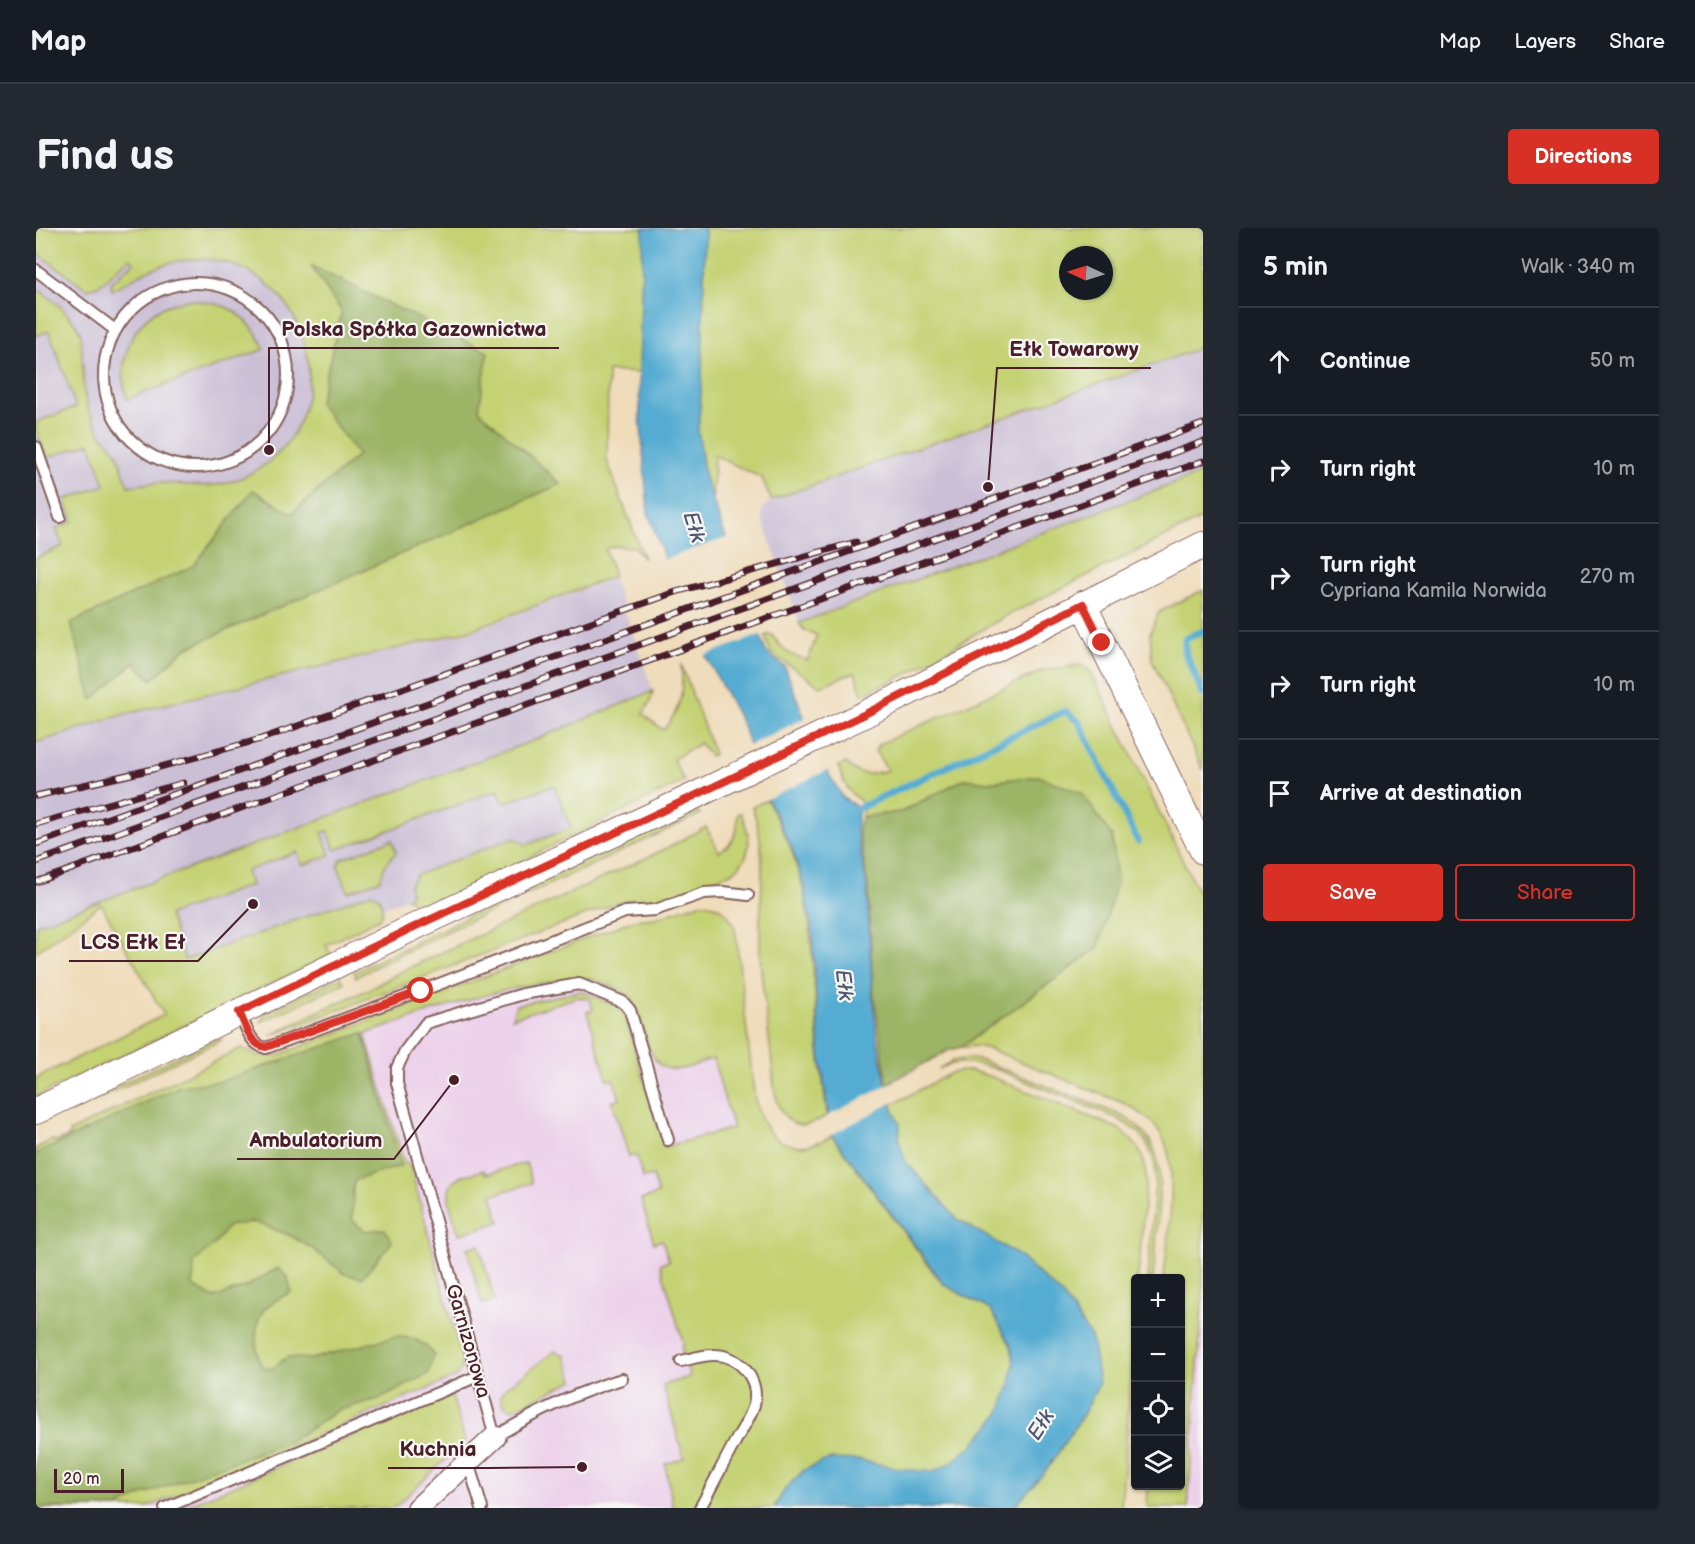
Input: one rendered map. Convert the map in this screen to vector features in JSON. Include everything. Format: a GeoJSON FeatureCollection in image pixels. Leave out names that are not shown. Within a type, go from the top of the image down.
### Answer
{"type":"FeatureCollection","features":[{"type":"Feature","properties":{"kind":"street"},"geometry":{"type":"LineString","coordinates":[[36,1111],[412,928],[861,716],[1203,545]]}},
{"type":"Feature","properties":{"kind":"street"},"geometry":{"type":"LineString","coordinates":[[1083,604],[1203,851]]}},
{"type":"Feature","properties":{"kind":"street"},"geometry":{"type":"LineString","coordinates":[[418,1508],[502,1433]]}},
{"type":"Feature","properties":{"kind":"lane"},"geometry":{"type":"LineString","coordinates":[[36,270],[115,330]]}},
{"type":"Feature","properties":{"kind":"lane"},"geometry":{"type":"LineString","coordinates":[[190,283],[220,286],[248,298],[270,320],[284,347],[288,377],[283,407],[267,433],[245,453],[217,465],[187,467],[157,459],[132,442],[114,418],[104,389],[105,358],[115,330],[134,306],[160,290],[190,283]]}},
{"type":"Feature","properties":{"kind":"lane"},"geometry":{"type":"LineString","coordinates":[[36,447],[60,517]]}},
{"type":"Feature","properties":{"kind":"lane"},"geometry":{"type":"LineString","coordinates":[[239,1012],[254,1042],[266,1047],[421,991],[625,912],[655,910],[704,893],[723,892],[748,895]]}},
{"type":"Feature","properties":{"kind":"lane","name":"Garnizonowa"},"geometry":{"type":"LineString","coordinates":[[502,1433],[478,1376],[397,1083],[397,1068],[405,1051],[426,1023],[523,994],[579,984],[623,1002],[630,1010],[668,1140]]}},
{"type":"Feature","properties":{"kind":"lane"},"geometry":{"type":"LineString","coordinates":[[681,1361],[713,1355],[730,1358],[748,1372],[754,1392],[754,1404],[747,1421],[700,1508]]}},
{"type":"Feature","properties":{"kind":"lane"},"geometry":{"type":"LineString","coordinates":[[165,1508],[478,1376]]}},
{"type":"Feature","properties":{"kind":"lane"},"geometry":{"type":"LineString","coordinates":[[502,1433],[599,1386],[622,1379]]}},
{"type":"Feature","properties":{"kind":"lane"},"geometry":{"type":"LineString","coordinates":[[468,1462],[482,1508]]}},
{"type":"Feature","properties":{"kind":"shaded area"},"geometry":{"type":"Polygon","coordinates":[[[36,228],[207,232],[472,365],[36,716],[36,228]]]}},
{"type":"Feature","properties":{"kind":"shaded area"},"geometry":{"type":"Polygon","coordinates":[[[1203,348],[1203,473],[799,622],[761,516],[763,508],[771,501],[1203,348]]]}},
{"type":"Feature","properties":{"kind":"shaded area"},"geometry":{"type":"Polygon","coordinates":[[[613,578],[653,691],[537,741],[101,903],[36,951],[36,742],[121,715],[470,632],[613,578]]]}},
{"type":"Feature","properties":{"kind":"shaded area"},"geometry":{"type":"Polygon","coordinates":[[[545,748],[576,830],[377,910],[187,1004],[157,894],[545,748]]]}},
{"type":"Feature","properties":{"kind":"shaded area"},"geometry":{"type":"Polygon","coordinates":[[[685,921],[797,1312],[743,1508],[99,1508],[364,1032],[685,921]]]}},
{"type":"Feature","properties":{"kind":"shaded area"},"geometry":{"type":"Polygon","coordinates":[[[1203,1189],[1203,1508],[1168,1508],[1178,1490],[1185,1490],[1185,1421],[1203,1189]]]}},
{"type":"Feature","properties":{"kind":"green space"},"geometry":{"type":"Polygon","coordinates":[[[36,228],[643,228],[639,373],[608,371],[607,461],[644,559],[634,547],[614,546],[605,549],[614,576],[468,631],[122,715],[36,743],[36,558],[63,546],[56,529],[73,521],[65,500],[105,485],[90,443],[46,458],[36,430],[36,422],[76,407],[49,331],[36,336],[36,288],[60,306],[75,323],[81,334],[84,392],[89,411],[101,434],[117,452],[128,486],[160,483],[212,485],[241,478],[278,453],[300,420],[308,382],[304,343],[288,307],[261,279],[224,262],[179,261],[152,269],[112,290],[111,283],[134,262],[130,258],[98,286],[87,289],[36,252],[36,228]],[[312,266],[342,312],[319,403],[358,455],[291,514],[253,491],[194,566],[71,623],[92,699],[134,663],[152,680],[184,649],[560,484],[479,410],[312,266]]]}},
{"type":"Feature","properties":{"kind":"green space"},"geometry":{"type":"Polygon","coordinates":[[[705,228],[1203,228],[1203,347],[771,500],[762,478],[714,455],[713,500],[705,478],[698,430],[702,378],[705,228]]]}},
{"type":"Feature","properties":{"kind":"green space"},"geometry":{"type":"Polygon","coordinates":[[[311,266],[488,352],[479,410],[561,484],[184,649],[152,680],[134,663],[92,700],[71,623],[193,566],[253,490],[292,514],[358,455],[319,403],[342,312],[311,266]]]}},
{"type":"Feature","properties":{"kind":"green space"},"geometry":{"type":"Polygon","coordinates":[[[186,300],[213,303],[234,311],[251,326],[265,349],[127,399],[123,374],[133,337],[148,317],[159,309],[186,300]]]}},
{"type":"Feature","properties":{"kind":"green space"},"geometry":{"type":"Polygon","coordinates":[[[1203,473],[1203,518],[1004,617],[907,674],[862,694],[855,672],[820,686],[771,653],[765,636],[771,634],[787,652],[808,660],[817,635],[805,631],[799,623],[1203,473]]]}},
{"type":"Feature","properties":{"kind":"green space"},"geometry":{"type":"Polygon","coordinates":[[[1203,590],[1203,770],[1152,660],[1150,633],[1159,612],[1203,590]]]}},
{"type":"Feature","properties":{"kind":"green space"},"geometry":{"type":"Polygon","coordinates":[[[681,664],[714,754],[710,756],[700,743],[673,759],[684,781],[430,906],[420,906],[407,898],[410,896],[410,884],[416,875],[510,839],[517,839],[526,845],[571,828],[554,785],[503,803],[498,790],[335,850],[328,831],[322,833],[330,855],[303,865],[297,852],[246,871],[251,885],[169,915],[185,960],[371,893],[378,896],[382,905],[379,919],[326,945],[331,955],[36,1097],[36,1078],[164,1015],[101,904],[36,952],[36,925],[535,740],[653,691],[643,714],[663,730],[678,707],[682,691],[681,664]]]}},
{"type":"Feature","properties":{"kind":"green space"},"geometry":{"type":"Polygon","coordinates":[[[1083,665],[1091,672],[1203,902],[1203,1293],[1188,1508],[1147,1508],[1148,1490],[1185,1490],[1185,1274],[1164,1274],[1171,1170],[1164,1140],[1153,1124],[1128,1105],[989,1049],[977,1046],[961,1047],[1098,948],[1038,776],[988,782],[964,779],[901,812],[862,817],[862,804],[849,790],[838,766],[846,763],[855,771],[865,774],[888,770],[875,751],[877,745],[1044,670],[1083,665]]]}},
{"type":"Feature","properties":{"kind":"green space"},"geometry":{"type":"Polygon","coordinates":[[[1038,776],[1082,793],[1112,836],[1117,881],[1098,948],[961,1047],[947,1051],[887,1084],[873,989],[868,886],[858,828],[862,817],[901,812],[964,779],[988,782],[1038,776]]]}},
{"type":"Feature","properties":{"kind":"green space"},"geometry":{"type":"Polygon","coordinates":[[[767,800],[791,849],[802,884],[810,928],[819,1052],[827,1116],[806,1125],[791,1122],[786,1117],[778,1104],[774,1088],[761,965],[761,843],[752,807],[767,800]]]}},
{"type":"Feature","properties":{"kind":"green space"},"geometry":{"type":"Polygon","coordinates":[[[698,811],[700,814],[398,955],[356,977],[354,972],[516,893],[698,811]]]}},
{"type":"Feature","properties":{"kind":"green space"},"geometry":{"type":"Polygon","coordinates":[[[741,813],[749,845],[745,859],[733,872],[655,902],[630,900],[617,903],[270,1036],[372,988],[402,971],[665,849],[706,827],[719,852],[734,836],[737,814],[741,813]]]}},
{"type":"Feature","properties":{"kind":"green space"},"geometry":{"type":"Polygon","coordinates":[[[392,840],[396,852],[385,865],[380,880],[348,892],[338,866],[341,859],[392,840]]]}},
{"type":"Feature","properties":{"kind":"green space"},"geometry":{"type":"Polygon","coordinates":[[[700,903],[722,909],[735,928],[754,1093],[763,1122],[770,1133],[790,1145],[803,1146],[832,1136],[944,1285],[991,1310],[1011,1346],[1014,1363],[1009,1389],[999,1414],[972,1446],[949,1464],[933,1472],[901,1469],[804,1470],[786,1488],[773,1508],[673,1508],[665,1464],[684,1458],[663,1385],[690,1377],[681,1346],[684,1345],[660,1264],[669,1261],[662,1240],[654,1243],[641,1200],[658,1194],[653,1176],[643,1178],[636,1155],[629,1157],[612,1101],[620,1098],[613,1079],[607,1080],[587,1012],[593,1010],[590,999],[578,997],[512,1018],[516,1005],[581,991],[617,1006],[624,1013],[664,1147],[733,1128],[713,1059],[674,1070],[661,1065],[649,1049],[639,1014],[629,996],[601,982],[575,978],[481,997],[365,1034],[403,1159],[411,1168],[462,1360],[461,1370],[456,1377],[146,1508],[36,1508],[36,1148],[53,1140],[55,1142],[70,1136],[69,1132],[242,1048],[257,1056],[276,1056],[634,920],[655,918],[700,903]]]}},
{"type":"Feature","properties":{"kind":"green space"},"geometry":{"type":"Polygon","coordinates":[[[341,977],[344,983],[261,1022],[265,1014],[341,977]]]}},
{"type":"Feature","properties":{"kind":"green space"},"geometry":{"type":"Polygon","coordinates":[[[363,1033],[401,1166],[355,1180],[352,1220],[365,1231],[385,1229],[392,1242],[362,1278],[345,1274],[313,1249],[291,1236],[255,1222],[228,1226],[214,1245],[194,1262],[193,1286],[214,1298],[245,1287],[278,1268],[288,1277],[291,1292],[265,1308],[260,1317],[256,1331],[258,1354],[262,1367],[272,1369],[287,1357],[311,1359],[397,1336],[415,1339],[426,1346],[434,1356],[428,1374],[382,1398],[338,1410],[291,1441],[142,1495],[117,1508],[36,1508],[36,1154],[180,1086],[221,1081],[363,1033]]]}},
{"type":"Feature","properties":{"kind":"green space"},"geometry":{"type":"Polygon","coordinates":[[[214,1039],[223,1039],[69,1113],[74,1106],[214,1039]]]}},
{"type":"Feature","properties":{"kind":"green space"},"geometry":{"type":"Polygon","coordinates":[[[967,1058],[983,1061],[1118,1114],[1144,1132],[1156,1155],[1159,1168],[1153,1274],[1148,1274],[1155,1165],[1149,1147],[1140,1133],[1117,1118],[993,1068],[965,1063],[952,1064],[938,1069],[953,1061],[967,1058]]]}},
{"type":"Feature","properties":{"kind":"green space"},"geometry":{"type":"Polygon","coordinates":[[[972,1071],[992,1077],[1117,1128],[1135,1144],[1142,1156],[1146,1180],[1138,1274],[1131,1274],[1131,1372],[1121,1508],[1013,1508],[1047,1469],[1084,1413],[1099,1384],[1092,1339],[1064,1297],[1018,1255],[957,1219],[905,1161],[899,1141],[900,1125],[891,1105],[951,1073],[972,1071]]]}},
{"type":"Feature","properties":{"kind":"green space"},"geometry":{"type":"Polygon","coordinates":[[[526,1163],[532,1183],[492,1195],[500,1222],[459,1234],[449,1198],[451,1184],[463,1176],[484,1170],[486,1174],[526,1163]]]}},
{"type":"Feature","properties":{"kind":"green space"},"geometry":{"type":"Polygon","coordinates":[[[479,1245],[495,1301],[482,1304],[467,1248],[479,1245]]]}},
{"type":"Feature","properties":{"kind":"green space"},"geometry":{"type":"Polygon","coordinates":[[[555,1351],[565,1355],[574,1380],[514,1409],[508,1408],[502,1402],[501,1395],[505,1388],[555,1351]]]}},
{"type":"Feature","properties":{"kind":"green space"},"geometry":{"type":"Polygon","coordinates":[[[452,1396],[465,1441],[394,1508],[181,1508],[444,1397],[452,1396]]]}},
{"type":"Feature","properties":{"kind":"water","name":"Ełk"},"geometry":{"type":"Polygon","coordinates":[[[643,228],[705,228],[702,378],[698,430],[705,478],[766,652],[785,667],[830,776],[843,798],[859,808],[856,828],[867,887],[877,1036],[889,1100],[900,1125],[899,1141],[905,1161],[957,1219],[1018,1255],[1064,1297],[1092,1339],[1099,1384],[1084,1413],[1047,1469],[1013,1508],[774,1508],[786,1488],[804,1470],[829,1459],[860,1460],[901,1469],[933,1472],[949,1464],[972,1446],[999,1414],[1009,1389],[1014,1363],[1011,1346],[991,1310],[945,1285],[831,1134],[820,1052],[812,928],[803,883],[792,848],[765,794],[743,726],[706,656],[674,586],[648,512],[639,373],[643,228]]]}},
{"type":"Feature","properties":{"kind":"pier"},"geometry":{"type":"Polygon","coordinates":[[[729,537],[763,634],[703,656],[662,560],[729,537]]]}},
{"type":"Feature","properties":{"kind":"pier"},"geometry":{"type":"Polygon","coordinates":[[[807,717],[830,769],[765,800],[746,747],[807,717]]]}},
{"type":"Feature","properties":{"kind":"pier"},"geometry":{"type":"Polygon","coordinates":[[[889,1084],[893,1102],[829,1136],[826,1117],[889,1084]]]}},
{"type":"Feature","properties":{"kind":"waterway"},"geometry":{"type":"LineString","coordinates":[[1203,631],[1185,639],[1185,652],[1203,694]]}},
{"type":"Feature","properties":{"kind":"waterway"},"geometry":{"type":"LineString","coordinates":[[859,808],[1065,711],[1079,722],[1138,841]]}},
{"type":"Feature","properties":{"kind":"railway"},"geometry":{"type":"LineString","coordinates":[[36,844],[1203,424]]}},
{"type":"Feature","properties":{"kind":"railway"},"geometry":{"type":"LineString","coordinates":[[36,862],[1203,442]]}},
{"type":"Feature","properties":{"kind":"railway"},"geometry":{"type":"LineString","coordinates":[[36,882],[1203,461]]}},
{"type":"Feature","properties":{"kind":"railway"},"geometry":{"type":"LineString","coordinates":[[36,796],[153,769],[261,739],[676,592],[856,542]]}},
{"type":"Feature","properties":{"kind":"railway"},"geometry":{"type":"LineString","coordinates":[[36,824],[183,783]]}},
{"type":"Feature","properties":{"kind":"place","name":"Polska Spółka Gazownictwa"},"geometry":{"type":"Point","coordinates":[269,450]}},
{"type":"Feature","properties":{"kind":"place","name":"Ełk Towarowy"},"geometry":{"type":"Point","coordinates":[988,487]}},
{"type":"Feature","properties":{"kind":"place","name":"LCS Ełk Eł"},"geometry":{"type":"Point","coordinates":[253,904]}},
{"type":"Feature","properties":{"kind":"place","name":"Ambulatorium"},"geometry":{"type":"Point","coordinates":[454,1080]}},
{"type":"Feature","properties":{"kind":"place","name":"Kuchnia"},"geometry":{"type":"Point","coordinates":[582,1467]}},
{"type":"Feature","properties":{"kind":"route"},"geometry":{"type":"LineString","coordinates":[[421,991],[266,1047],[254,1042],[239,1012],[861,716],[1083,604],[1102,643]]}}]}
